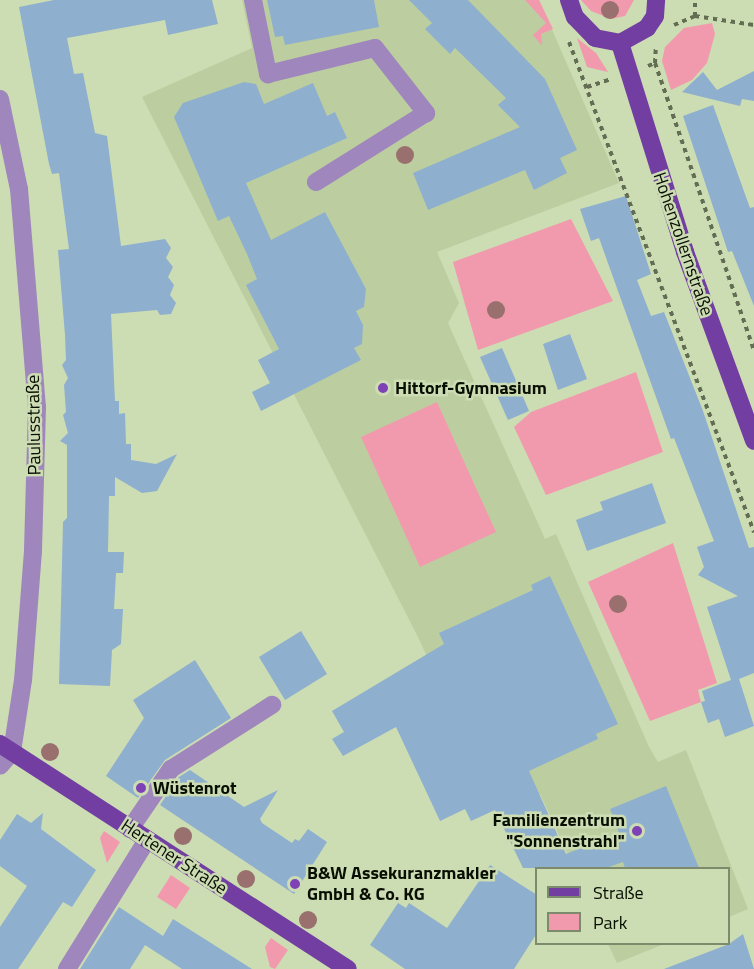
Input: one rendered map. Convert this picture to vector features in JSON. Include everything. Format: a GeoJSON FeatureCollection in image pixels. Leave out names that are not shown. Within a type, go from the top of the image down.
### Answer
{"type":"FeatureCollection","features":[{"type":"Feature","properties":{"kind":"main road"},"geometry":{"type":"LineString","coordinates":[[568,0],[575,17],[595,38],[620,43],[647,28],[654,16],[656,0]]}},
{"type":"Feature","properties":{"kind":"main road","name":"Hohenzollernstraße"},"geometry":{"type":"LineString","coordinates":[[620,43],[685,252],[754,441]]}},
{"type":"Feature","properties":{"kind":"main road","name":"Hertener Straße"},"geometry":{"type":"LineString","coordinates":[[4,754],[130,829],[348,969]]}},
{"type":"Feature","properties":{"kind":"street"},"geometry":{"type":"LineString","coordinates":[[253,0],[268,74],[375,48],[426,113],[316,182]]}},
{"type":"Feature","properties":{"kind":"street","name":"Paulusstraße"},"geometry":{"type":"LineString","coordinates":[[0,99],[19,189],[37,407],[33,551],[23,680],[4,754]]}},
{"type":"Feature","properties":{"kind":"street"},"geometry":{"type":"LineString","coordinates":[[130,829],[171,770],[272,705]]}},
{"type":"Feature","properties":{"kind":"street"},"geometry":{"type":"LineString","coordinates":[[67,969],[147,840]]}},
{"type":"Feature","properties":{"kind":"path"},"geometry":{"type":"LineString","coordinates":[[695,16],[754,25]]}},
{"type":"Feature","properties":{"kind":"path"},"geometry":{"type":"LineString","coordinates":[[655,63],[754,350]]}},
{"type":"Feature","properties":{"kind":"path"},"geometry":{"type":"LineString","coordinates":[[587,87],[754,532]]}},
{"type":"Feature","properties":{"kind":"shaded area","name":"Hittorf-Gymnasium"},"geometry":{"type":"Polygon","coordinates":[[[242,0],[539,0],[619,183],[437,252],[459,303],[448,323],[545,539],[556,534],[649,747],[658,762],[686,750],[748,909],[730,917],[730,867],[574,867],[540,794],[498,813],[419,639],[142,97],[252,48],[242,0]]]}},
{"type":"Feature","properties":{"kind":"shaded area"},"geometry":{"type":"Polygon","coordinates":[[[608,945],[662,945],[617,963],[608,945]]]}},
{"type":"Feature","properties":{"kind":"green space"},"geometry":{"type":"Polygon","coordinates":[[[525,0],[539,0],[553,29],[541,34],[542,46],[533,35],[546,23],[525,0]]]}},
{"type":"Feature","properties":{"kind":"green space"},"geometry":{"type":"Polygon","coordinates":[[[581,0],[634,0],[625,16],[611,19],[591,11],[581,0]]]}},
{"type":"Feature","properties":{"kind":"green space"},"geometry":{"type":"Polygon","coordinates":[[[712,23],[715,34],[707,63],[692,80],[671,90],[662,61],[665,47],[684,28],[712,23]]]}},
{"type":"Feature","properties":{"kind":"green space"},"geometry":{"type":"Polygon","coordinates":[[[577,38],[596,53],[608,72],[587,67],[577,38]]]}},
{"type":"Feature","properties":{"kind":"green space"},"geometry":{"type":"Polygon","coordinates":[[[571,219],[613,301],[478,350],[453,262],[571,219]]]}},
{"type":"Feature","properties":{"kind":"green space"},"geometry":{"type":"Polygon","coordinates":[[[636,372],[663,452],[546,495],[514,427],[531,412],[636,372]]]}},
{"type":"Feature","properties":{"kind":"green space"},"geometry":{"type":"Polygon","coordinates":[[[437,402],[496,532],[420,567],[361,437],[437,402]]]}},
{"type":"Feature","properties":{"kind":"green space"},"geometry":{"type":"Polygon","coordinates":[[[673,543],[717,683],[698,690],[701,702],[650,721],[588,582],[673,543]]]}},
{"type":"Feature","properties":{"kind":"green space"},"geometry":{"type":"Polygon","coordinates":[[[104,831],[120,842],[107,863],[100,838],[104,831]]]}},
{"type":"Feature","properties":{"kind":"green space"},"geometry":{"type":"Polygon","coordinates":[[[171,875],[190,888],[176,909],[157,897],[171,875]]]}},
{"type":"Feature","properties":{"kind":"green space"},"geometry":{"type":"Polygon","coordinates":[[[271,938],[288,950],[275,969],[270,967],[265,947],[271,938]]]}},
{"type":"Feature","properties":{"kind":"building"},"geometry":{"type":"Polygon","coordinates":[[[54,0],[212,0],[218,24],[168,35],[165,20],[67,38],[74,74],[83,73],[95,133],[107,136],[121,246],[165,239],[171,248],[166,258],[173,267],[168,277],[174,285],[170,295],[176,303],[171,314],[160,315],[157,310],[111,314],[115,401],[119,401],[119,414],[125,413],[126,444],[131,444],[131,460],[156,464],[177,454],[157,491],[142,493],[115,477],[115,496],[109,496],[108,552],[124,552],[123,573],[116,573],[114,609],[123,609],[121,644],[112,650],[110,686],[59,684],[63,522],[67,518],[67,445],[60,441],[68,433],[63,415],[66,412],[64,385],[68,378],[62,365],[66,360],[58,250],[69,249],[59,173],[52,174],[49,164],[19,7],[54,0]]]}},
{"type":"Feature","properties":{"kind":"building"},"geometry":{"type":"Polygon","coordinates":[[[267,0],[374,0],[379,27],[285,45],[283,36],[275,37],[267,0]]]}},
{"type":"Feature","properties":{"kind":"building"},"geometry":{"type":"Polygon","coordinates":[[[409,0],[468,0],[545,79],[577,150],[560,158],[567,173],[534,190],[525,170],[428,210],[413,173],[520,127],[498,105],[506,98],[455,48],[450,54],[425,29],[432,23],[409,0]]]}},
{"type":"Feature","properties":{"kind":"building"},"geometry":{"type":"Polygon","coordinates":[[[754,71],[754,101],[742,99],[740,106],[682,92],[703,72],[717,90],[754,71]]]}},
{"type":"Feature","properties":{"kind":"building"},"geometry":{"type":"Polygon","coordinates":[[[244,82],[256,84],[264,104],[313,83],[327,116],[335,112],[347,138],[246,183],[271,240],[325,212],[366,289],[364,307],[356,311],[363,325],[362,344],[354,348],[361,360],[261,411],[252,392],[270,383],[258,360],[279,349],[246,285],[257,279],[247,254],[229,216],[218,221],[174,117],[183,103],[244,82]]]}},
{"type":"Feature","properties":{"kind":"building"},"geometry":{"type":"Polygon","coordinates":[[[713,105],[750,208],[754,207],[754,306],[732,251],[728,252],[683,116],[713,105]]]}},
{"type":"Feature","properties":{"kind":"building"},"geometry":{"type":"Polygon","coordinates":[[[626,196],[651,274],[637,280],[651,316],[664,312],[703,411],[749,548],[754,547],[754,673],[739,679],[754,726],[725,737],[719,719],[708,723],[701,702],[705,701],[702,691],[731,680],[707,607],[738,596],[698,575],[704,567],[697,547],[714,541],[674,438],[671,439],[599,238],[591,241],[580,209],[626,196]]]}},
{"type":"Feature","properties":{"kind":"building"},"geometry":{"type":"Polygon","coordinates":[[[570,334],[587,379],[558,390],[543,344],[570,334]]]}},
{"type":"Feature","properties":{"kind":"building"},"geometry":{"type":"Polygon","coordinates":[[[502,348],[529,411],[508,420],[480,357],[502,348]]]}},
{"type":"Feature","properties":{"kind":"building"},"geometry":{"type":"Polygon","coordinates":[[[652,483],[666,523],[587,551],[576,520],[603,510],[600,502],[652,483]]]}},
{"type":"Feature","properties":{"kind":"building"},"geometry":{"type":"Polygon","coordinates":[[[550,576],[618,724],[596,734],[598,739],[529,771],[566,854],[619,833],[610,809],[666,786],[699,867],[625,867],[623,862],[609,867],[523,868],[495,810],[471,821],[465,809],[440,821],[396,727],[343,756],[332,739],[344,732],[332,711],[444,644],[439,633],[533,590],[531,585],[550,576]]]}},
{"type":"Feature","properties":{"kind":"building"},"geometry":{"type":"Polygon","coordinates":[[[301,631],[327,674],[285,700],[259,657],[301,631]]]}},
{"type":"Feature","properties":{"kind":"building"},"geometry":{"type":"Polygon","coordinates":[[[195,660],[231,718],[165,760],[138,798],[106,776],[144,718],[133,700],[195,660]]]}},
{"type":"Feature","properties":{"kind":"building"},"geometry":{"type":"Polygon","coordinates":[[[190,770],[244,807],[278,790],[260,819],[262,823],[292,843],[295,839],[299,841],[308,829],[327,842],[294,894],[160,805],[179,777],[190,770]]]}},
{"type":"Feature","properties":{"kind":"building"},"geometry":{"type":"Polygon","coordinates":[[[43,813],[41,829],[96,870],[72,907],[63,902],[18,969],[0,969],[0,927],[27,886],[0,866],[0,840],[17,814],[31,823],[43,813]]]}},
{"type":"Feature","properties":{"kind":"building"},"geometry":{"type":"Polygon","coordinates":[[[490,865],[535,894],[535,936],[514,969],[405,969],[370,945],[398,903],[406,908],[409,903],[447,928],[490,865]]]}},
{"type":"Feature","properties":{"kind":"building"},"geometry":{"type":"Polygon","coordinates":[[[119,907],[163,936],[173,919],[252,969],[182,969],[145,945],[130,969],[80,969],[119,907]]]}},
{"type":"Feature","properties":{"kind":"building"},"geometry":{"type":"Polygon","coordinates":[[[743,934],[754,969],[664,969],[730,945],[743,934]]]}},
{"type":"Feature","properties":{"kind":"place","name":"Hittorf-Gymnasium"},"geometry":{"type":"Point","coordinates":[383,388]}},
{"type":"Feature","properties":{"kind":"place","name":"Wüstenrot"},"geometry":{"type":"Point","coordinates":[141,788]}},
{"type":"Feature","properties":{"kind":"place","name":"Familienzentrum \"Sonnenstrahl\""},"geometry":{"type":"Point","coordinates":[637,831]}},
{"type":"Feature","properties":{"kind":"place","name":"B&W Assekuranzmakler GmbH & Co. KG"},"geometry":{"type":"Point","coordinates":[295,884]}}]}
